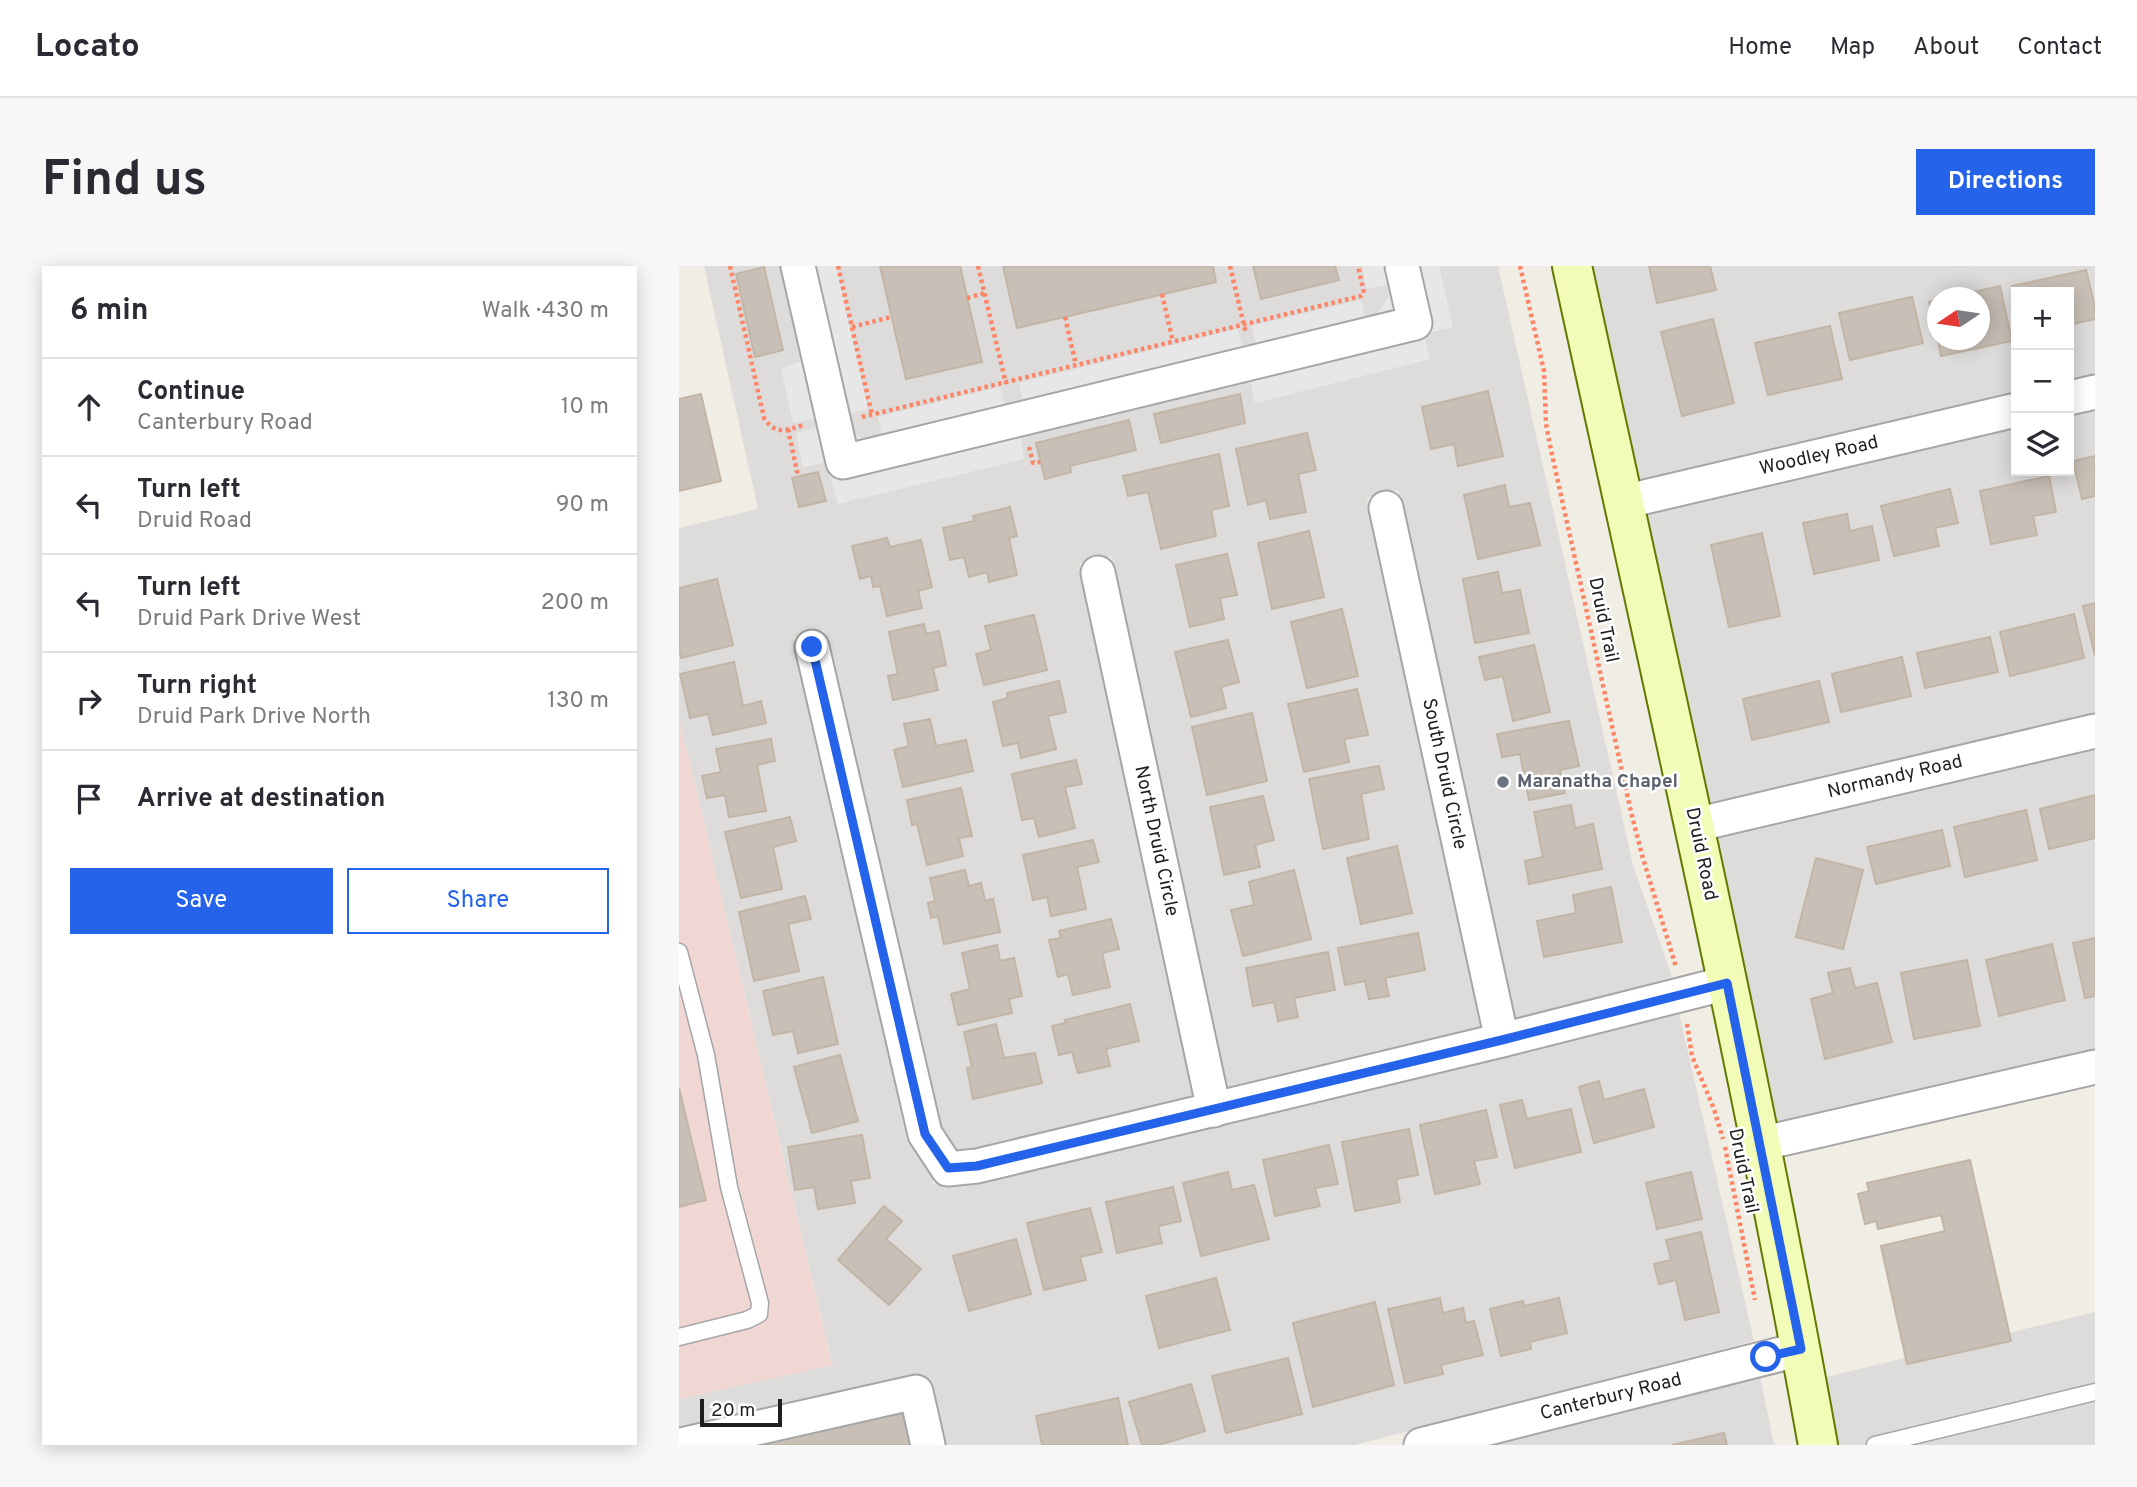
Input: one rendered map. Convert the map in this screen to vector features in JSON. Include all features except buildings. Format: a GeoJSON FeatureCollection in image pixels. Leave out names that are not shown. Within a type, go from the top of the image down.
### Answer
{"type":"FeatureCollection","features":[{"type":"Feature","properties":{"kind":"street"},"geometry":{"type":"LineString","coordinates":[[798,266],[843,463],[1415,323],[1402,266]]}},
{"type":"Feature","properties":{"kind":"street","name":"Druid Road"},"geometry":{"type":"LineString","coordinates":[[1572,266],[1695,825],[1818,1445]]}},
{"type":"Feature","properties":{"kind":"street"},"geometry":{"type":"LineString","coordinates":[[2074,397],[2095,392]]}},
{"type":"Feature","properties":{"kind":"street","name":"Woodley Road"},"geometry":{"type":"LineString","coordinates":[[1623,502],[2011,411]]}},
{"type":"Feature","properties":{"kind":"street","name":"South Druid Circle"},"geometry":{"type":"LineString","coordinates":[[1386,508],[1502,1040]]}},
{"type":"Feature","properties":{"kind":"street","name":"North Druid Circle"},"geometry":{"type":"LineString","coordinates":[[1098,573],[1215,1110]]}},
{"type":"Feature","properties":{"kind":"street"},"geometry":{"type":"LineString","coordinates":[[812,647],[925,1134],[948,1168],[977,1166],[1215,1110],[1727,983]]}},
{"type":"Feature","properties":{"kind":"street","name":"Normandy Road"},"geometry":{"type":"LineString","coordinates":[[1695,825],[2095,731]]}},
{"type":"Feature","properties":{"kind":"street"},"geometry":{"type":"LineString","coordinates":[[1760,1143],[2095,1067]]}},
{"type":"Feature","properties":{"kind":"street","name":"Canterbury Road"},"geometry":{"type":"LineString","coordinates":[[1421,1445],[1801,1349]]}},
{"type":"Feature","properties":{"kind":"street"},"geometry":{"type":"LineString","coordinates":[[681,1445],[916,1392],[928,1445]]}},
{"type":"Feature","properties":{"kind":"lane"},"geometry":{"type":"LineString","coordinates":[[679,952],[681,973],[706,1055],[729,1187],[760,1303],[759,1314],[747,1320],[679,1337]]}},
{"type":"Feature","properties":{"kind":"lane"},"geometry":{"type":"LineString","coordinates":[[1875,1445],[2095,1392]]}},
{"type":"Feature","properties":{"kind":"path"},"geometry":{"type":"LineString","coordinates":[[730,266],[764,418],[770,427],[780,430],[806,425]]}},
{"type":"Feature","properties":{"kind":"path"},"geometry":{"type":"LineString","coordinates":[[838,266],[872,415]]}},
{"type":"Feature","properties":{"kind":"path"},"geometry":{"type":"LineString","coordinates":[[978,266],[1006,383]]}},
{"type":"Feature","properties":{"kind":"path"},"geometry":{"type":"LineString","coordinates":[[1230,266],[1247,337]]}},
{"type":"Feature","properties":{"kind":"path"},"geometry":{"type":"LineString","coordinates":[[860,418],[1361,296],[1364,293],[1358,266]]}},
{"type":"Feature","properties":{"kind":"path","name":"Druid Trail"},"geometry":{"type":"LineString","coordinates":[[1520,266],[1544,371],[1546,424],[1551,450],[1631,812],[1679,976]]}},
{"type":"Feature","properties":{"kind":"path"},"geometry":{"type":"LineString","coordinates":[[967,298],[985,293]]}},
{"type":"Feature","properties":{"kind":"path"},"geometry":{"type":"LineString","coordinates":[[1162,294],[1173,342]]}},
{"type":"Feature","properties":{"kind":"path"},"geometry":{"type":"LineString","coordinates":[[852,327],[891,317]]}},
{"type":"Feature","properties":{"kind":"path"},"geometry":{"type":"LineString","coordinates":[[1065,317],[1076,365]]}},
{"type":"Feature","properties":{"kind":"path"},"geometry":{"type":"LineString","coordinates":[[788,429],[798,476]]}},
{"type":"Feature","properties":{"kind":"path"},"geometry":{"type":"LineString","coordinates":[[1026,436],[1033,463],[1040,462]]}},
{"type":"Feature","properties":{"kind":"path","name":"Druid Trail"},"geometry":{"type":"LineString","coordinates":[[1686,1014],[1692,1056],[1723,1136],[1757,1311]]}},
{"type":"Feature","properties":{"kind":"shaded area"},"geometry":{"type":"Polygon","coordinates":[[[704,266],[1498,266],[1633,865],[1672,977],[1514,1022],[1398,490],[1367,498],[1484,1030],[1227,1093],[1111,556],[1080,563],[1196,1100],[957,1154],[940,1128],[824,630],[793,637],[910,1138],[933,1173],[933,1184],[940,1183],[943,1188],[953,1182],[1679,1013],[1754,1341],[1355,1445],[946,1445],[932,1389],[679,1431],[679,1399],[832,1364],[679,717],[679,528],[758,509],[704,266]]]}},
{"type":"Feature","properties":{"kind":"shaded area"},"geometry":{"type":"Polygon","coordinates":[[[781,266],[836,266],[868,409],[848,414],[851,430],[859,437],[871,441],[883,439],[878,417],[1000,387],[1005,406],[1023,403],[1019,383],[1238,329],[1243,347],[1247,350],[1256,344],[1252,326],[1361,300],[1366,319],[1375,316],[1389,297],[1389,287],[1387,285],[1367,289],[1362,266],[1439,266],[1453,327],[1428,333],[1425,339],[1430,359],[1255,403],[1251,384],[1247,381],[1021,437],[1024,459],[838,504],[826,464],[803,467],[796,433],[817,427],[814,419],[793,423],[781,368],[802,361],[781,266]]]}},
{"type":"Feature","properties":{"kind":"shaded area"},"geometry":{"type":"Polygon","coordinates":[[[1588,266],[2095,266],[2095,377],[2074,382],[2074,287],[2011,287],[2011,397],[1635,484],[1588,266]]]}},
{"type":"Feature","properties":{"kind":"shaded area"},"geometry":{"type":"Polygon","coordinates":[[[2095,406],[2095,716],[1707,807],[1641,512],[2011,426],[2011,476],[2074,476],[2074,411],[2095,406]]]}},
{"type":"Feature","properties":{"kind":"shaded area"},"geometry":{"type":"Polygon","coordinates":[[[679,717],[832,1365],[679,1399],[679,717]]]}},
{"type":"Feature","properties":{"kind":"shaded area"},"geometry":{"type":"Polygon","coordinates":[[[2095,745],[2095,1053],[1773,1126],[1713,835],[2095,745]]]}},
{"type":"Feature","properties":{"kind":"shaded area"},"geometry":{"type":"Polygon","coordinates":[[[2095,1312],[2095,1445],[1834,1445],[1822,1378],[2095,1312]]]}},
{"type":"Feature","properties":{"kind":"shaded area"},"geometry":{"type":"Polygon","coordinates":[[[1760,1375],[1774,1445],[1483,1445],[1760,1375]]]}},
{"type":"Feature","properties":{"kind":"place","name":"Maranatha Chapel"},"geometry":{"type":"Point","coordinates":[1503,782]}},
{"type":"Feature","properties":{"kind":"route"},"geometry":{"type":"LineString","coordinates":[[812,647],[925,1134],[948,1168],[977,1166],[1215,1110],[1727,983],[1801,1349],[1766,1357]]}}]}
